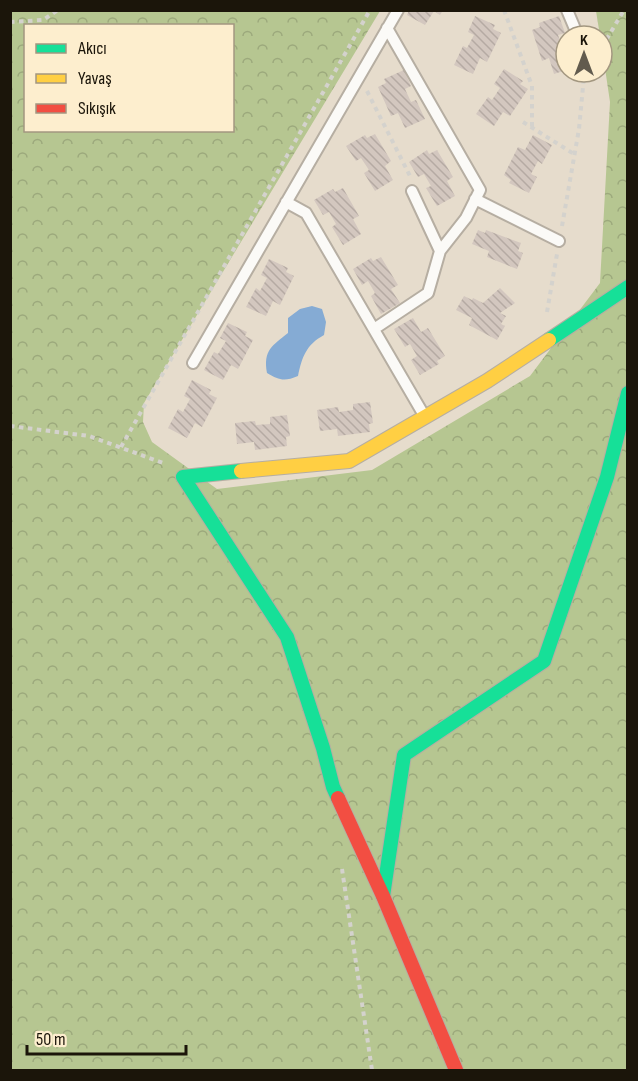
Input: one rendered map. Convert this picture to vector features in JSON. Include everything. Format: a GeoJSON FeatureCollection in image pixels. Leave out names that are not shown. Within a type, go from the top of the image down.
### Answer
{"type":"FeatureCollection","features":[{"type":"Feature","properties":{"kind":"street"},"geometry":{"type":"LineString","coordinates":[[456,1071],[383,896],[333,787],[323,748],[287,637],[183,477],[349,461],[487,381],[627,287]]}},
{"type":"Feature","properties":{"kind":"street"},"geometry":{"type":"LineString","coordinates":[[383,896],[404,755],[544,662],[607,477],[627,393]]}},
{"type":"Feature","properties":{"kind":"lane"},"geometry":{"type":"LineString","coordinates":[[193,363],[398,10]]}},
{"type":"Feature","properties":{"kind":"lane"},"geometry":{"type":"LineString","coordinates":[[567,10],[573,24]]}},
{"type":"Feature","properties":{"kind":"lane"},"geometry":{"type":"LineString","coordinates":[[374,329],[428,293],[440,252],[466,218],[480,190],[387,28]]}},
{"type":"Feature","properties":{"kind":"lane"},"geometry":{"type":"LineString","coordinates":[[412,191],[440,252]]}},
{"type":"Feature","properties":{"kind":"lane"},"geometry":{"type":"LineString","coordinates":[[475,199],[559,241]]}},
{"type":"Feature","properties":{"kind":"lane"},"geometry":{"type":"LineString","coordinates":[[286,202],[306,213],[425,417]]}},
{"type":"Feature","properties":{"kind":"path"},"geometry":{"type":"LineString","coordinates":[[10,22],[43,20],[58,10]]}},
{"type":"Feature","properties":{"kind":"path"},"geometry":{"type":"LineString","coordinates":[[122,447],[370,10]]}},
{"type":"Feature","properties":{"kind":"path"},"geometry":{"type":"LineString","coordinates":[[504,10],[532,86],[532,128]]}},
{"type":"Feature","properties":{"kind":"path"},"geometry":{"type":"LineString","coordinates":[[614,27],[624,10]]}},
{"type":"Feature","properties":{"kind":"path"},"geometry":{"type":"LineString","coordinates":[[360,76],[411,178],[412,191]]}},
{"type":"Feature","properties":{"kind":"path"},"geometry":{"type":"LineString","coordinates":[[541,345],[579,129],[583,84]]}},
{"type":"Feature","properties":{"kind":"path"},"geometry":{"type":"LineString","coordinates":[[522,122],[574,154]]}},
{"type":"Feature","properties":{"kind":"path"},"geometry":{"type":"LineString","coordinates":[[10,426],[89,436],[164,463],[183,477]]}},
{"type":"Feature","properties":{"kind":"path"},"geometry":{"type":"LineString","coordinates":[[342,868],[372,1071]]}},
{"type":"Feature","properties":{"kind":"green space"},"geometry":{"type":"Polygon","coordinates":[[[10,11],[380,11],[144,403],[143,422],[152,442],[217,489],[372,470],[530,376],[600,283],[610,102],[607,84],[614,84],[614,24],[598,24],[596,11],[627,11],[627,1070],[11,1070],[10,11]]]}},
{"type":"Feature","properties":{"kind":"water"},"geometry":{"type":"Polygon","coordinates":[[[312,306],[322,309],[326,322],[324,335],[306,352],[298,376],[282,379],[267,373],[266,359],[273,345],[288,333],[288,318],[300,309],[312,306]]]}},
{"type":"Feature","properties":{"kind":"building"},"geometry":{"type":"Polygon","coordinates":[[[409,10],[443,10],[440,15],[434,11],[425,25],[407,15],[409,10]]]}},
{"type":"Feature","properties":{"kind":"building"},"geometry":{"type":"Polygon","coordinates":[[[475,16],[495,25],[493,29],[501,33],[487,62],[480,58],[473,74],[454,65],[463,46],[467,48],[474,35],[468,32],[475,16]]]}},
{"type":"Feature","properties":{"kind":"building"},"geometry":{"type":"Polygon","coordinates":[[[559,16],[562,24],[554,24],[554,74],[549,58],[542,61],[532,30],[540,27],[539,23],[559,16]]]}},
{"type":"Feature","properties":{"kind":"building"},"geometry":{"type":"Polygon","coordinates":[[[504,69],[523,81],[520,84],[528,89],[510,116],[503,112],[494,126],[476,114],[488,97],[492,100],[500,88],[494,84],[504,69]]]}},
{"type":"Feature","properties":{"kind":"building"},"geometry":{"type":"Polygon","coordinates":[[[404,70],[411,86],[405,89],[411,102],[416,100],[425,119],[405,128],[398,113],[391,116],[378,87],[386,83],[384,79],[404,70]]]}},
{"type":"Feature","properties":{"kind":"building"},"geometry":{"type":"Polygon","coordinates":[[[375,134],[391,161],[385,166],[393,180],[375,191],[364,173],[369,170],[361,158],[356,161],[346,146],[365,135],[367,138],[375,134]]]}},
{"type":"Feature","properties":{"kind":"building"},"geometry":{"type":"Polygon","coordinates":[[[533,135],[552,145],[542,164],[538,161],[531,174],[537,177],[529,193],[509,183],[511,180],[504,175],[518,147],[525,150],[533,135]]]}},
{"type":"Feature","properties":{"kind":"building"},"geometry":{"type":"Polygon","coordinates":[[[427,150],[429,154],[437,150],[453,177],[447,181],[455,196],[437,206],[426,188],[431,186],[424,174],[418,177],[409,162],[427,150]]]}},
{"type":"Feature","properties":{"kind":"building"},"geometry":{"type":"Polygon","coordinates":[[[343,188],[359,216],[353,219],[361,234],[343,245],[332,227],[336,224],[329,212],[323,215],[314,200],[333,189],[335,192],[343,188]]]}},
{"type":"Feature","properties":{"kind":"building"},"geometry":{"type":"Polygon","coordinates":[[[478,230],[485,233],[486,230],[521,243],[518,251],[523,253],[517,269],[487,257],[489,251],[472,244],[478,230]]]}},
{"type":"Feature","properties":{"kind":"building"},"geometry":{"type":"Polygon","coordinates":[[[381,257],[398,285],[391,289],[400,303],[381,314],[371,296],[375,293],[368,281],[362,285],[353,269],[371,258],[373,261],[381,257]]]}},
{"type":"Feature","properties":{"kind":"building"},"geometry":{"type":"Polygon","coordinates":[[[269,259],[288,268],[286,272],[294,276],[280,305],[273,301],[266,316],[246,307],[256,288],[260,291],[267,278],[261,275],[269,259]]]}},
{"type":"Feature","properties":{"kind":"building"},"geometry":{"type":"Polygon","coordinates":[[[500,288],[515,303],[500,313],[506,316],[501,324],[505,326],[497,340],[469,325],[472,318],[456,310],[464,296],[483,303],[500,288]]]}},
{"type":"Feature","properties":{"kind":"building"},"geometry":{"type":"Polygon","coordinates":[[[413,318],[421,332],[428,328],[445,356],[437,361],[439,364],[420,375],[411,360],[417,356],[410,344],[405,347],[394,329],[413,318]]]}},
{"type":"Feature","properties":{"kind":"building"},"geometry":{"type":"Polygon","coordinates":[[[228,323],[247,332],[245,336],[253,340],[238,369],[231,365],[223,380],[204,370],[214,352],[218,354],[226,341],[220,338],[228,323]]]}},
{"type":"Feature","properties":{"kind":"building"},"geometry":{"type":"Polygon","coordinates":[[[192,380],[211,390],[209,394],[217,398],[202,427],[195,423],[187,438],[168,428],[178,409],[183,412],[190,399],[184,396],[192,380]]]}},
{"type":"Feature","properties":{"kind":"building"},"geometry":{"type":"Polygon","coordinates":[[[370,402],[373,423],[369,424],[370,432],[338,436],[337,429],[320,431],[317,410],[338,407],[339,412],[353,410],[353,404],[370,402]]]}},
{"type":"Feature","properties":{"kind":"building"},"geometry":{"type":"Polygon","coordinates":[[[287,415],[290,436],[286,437],[287,446],[255,450],[254,442],[237,444],[235,423],[255,421],[256,425],[270,424],[270,417],[287,415]]]}},
{"type":"Feature","properties":{"kind":"traffic: fast"},"geometry":{"type":"LineString","coordinates":[[549,340],[628,287]]}},
{"type":"Feature","properties":{"kind":"traffic: fast"},"geometry":{"type":"LineString","coordinates":[[383,896],[404,755],[544,661],[607,477],[628,393]]}},
{"type":"Feature","properties":{"kind":"traffic: fast"},"geometry":{"type":"LineString","coordinates":[[241,471],[183,477],[287,637],[338,798]]}},
{"type":"Feature","properties":{"kind":"traffic: slow"},"geometry":{"type":"LineString","coordinates":[[241,471],[349,461],[487,381],[549,340]]}},
{"type":"Feature","properties":{"kind":"traffic: jam"},"geometry":{"type":"LineString","coordinates":[[338,798],[383,896],[456,1070]]}}]}
